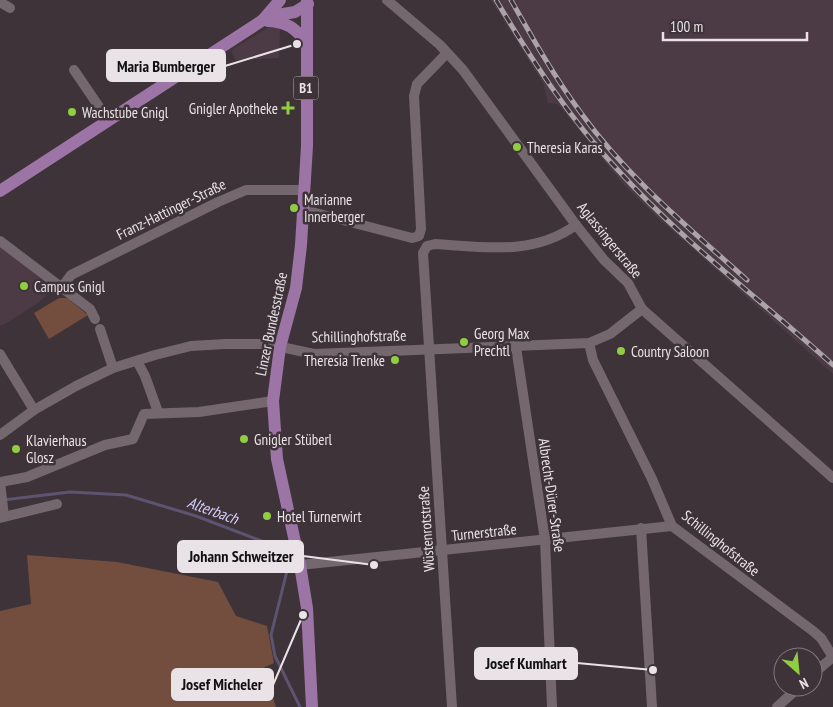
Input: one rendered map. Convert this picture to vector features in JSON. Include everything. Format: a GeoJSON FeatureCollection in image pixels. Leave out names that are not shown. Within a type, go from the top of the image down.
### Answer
{"type":"FeatureCollection","features":[{"type":"Feature","properties":{"kind":"main road"},"geometry":{"type":"LineString","coordinates":[[263,20],[280,0]]}},
{"type":"Feature","properties":{"kind":"main road"},"geometry":{"type":"LineString","coordinates":[[0,191],[263,20],[295,12],[306,1]]}},
{"type":"Feature","properties":{"kind":"main road","name":"Linzer Bundesstraße"},"geometry":{"type":"LineString","coordinates":[[306,1],[304,210],[296,288],[280,347],[273,402],[277,459],[300,565],[307,608],[312,707]]}},
{"type":"Feature","properties":{"kind":"main road"},"geometry":{"type":"LineString","coordinates":[[263,20],[292,26],[307,42]]}},
{"type":"Feature","properties":{"kind":"street","name":"Aglassingerstraße"},"geometry":{"type":"LineString","coordinates":[[387,0],[447,53],[463,70],[576,225],[604,260],[628,283],[642,309],[833,478]]}},
{"type":"Feature","properties":{"kind":"street"},"geometry":{"type":"LineString","coordinates":[[0,2],[10,8]]}},
{"type":"Feature","properties":{"kind":"street"},"geometry":{"type":"LineString","coordinates":[[304,210],[412,238],[419,236],[422,229],[414,96],[417,84],[447,53]]}},
{"type":"Feature","properties":{"kind":"street"},"geometry":{"type":"LineString","coordinates":[[74,70],[108,120]]}},
{"type":"Feature","properties":{"kind":"street","name":"Franz-Hattinger-Straße"},"geometry":{"type":"LineString","coordinates":[[62,287],[71,275],[246,190],[305,190]]}},
{"type":"Feature","properties":{"kind":"street","name":"Wüstenrotstraße"},"geometry":{"type":"LineString","coordinates":[[452,707],[423,253],[426,246],[435,244],[509,248],[532,246],[555,238],[576,225]]}},
{"type":"Feature","properties":{"kind":"street"},"geometry":{"type":"LineString","coordinates":[[0,241],[90,309],[98,324],[113,368]]}},
{"type":"Feature","properties":{"kind":"street","name":"Schillinghofstraße"},"geometry":{"type":"LineString","coordinates":[[0,435],[34,410],[113,368],[191,346],[267,344],[314,354],[589,343],[610,334],[642,309]]}},
{"type":"Feature","properties":{"kind":"street","name":"Schillinghofstraße"},"geometry":{"type":"LineString","coordinates":[[589,343],[593,360],[652,479],[672,526],[813,631],[821,638],[833,657]]}},
{"type":"Feature","properties":{"kind":"street","name":"Albrecht-Dürer-Straße"},"geometry":{"type":"LineString","coordinates":[[516,347],[545,540],[552,707]]}},
{"type":"Feature","properties":{"kind":"street"},"geometry":{"type":"LineString","coordinates":[[0,354],[34,410]]}},
{"type":"Feature","properties":{"kind":"street"},"geometry":{"type":"LineString","coordinates":[[137,361],[145,376],[158,412]]}},
{"type":"Feature","properties":{"kind":"street"},"geometry":{"type":"LineString","coordinates":[[57,504],[3,513],[0,482],[27,477],[105,445],[133,439],[144,414],[199,412],[273,402]]}},
{"type":"Feature","properties":{"kind":"street","name":"Turnerstraße"},"geometry":{"type":"LineString","coordinates":[[300,565],[672,526]]}},
{"type":"Feature","properties":{"kind":"street"},"geometry":{"type":"LineString","coordinates":[[641,528],[652,707]]}},
{"type":"Feature","properties":{"kind":"street"},"geometry":{"type":"LineString","coordinates":[[823,666],[833,657]]}},
{"type":"Feature","properties":{"kind":"street"},"geometry":{"type":"LineString","coordinates":[[777,707],[788,697]]}},
{"type":"Feature","properties":{"kind":"shaded area"},"geometry":{"type":"Polygon","coordinates":[[[491,0],[833,0],[833,374],[656,216],[624,185],[558,104],[548,103],[543,83],[491,0]]]}},
{"type":"Feature","properties":{"kind":"shaded area"},"geometry":{"type":"Polygon","coordinates":[[[280,27],[279,58],[235,60],[231,50],[268,28],[280,27]]]}},
{"type":"Feature","properties":{"kind":"shaded area","name":"Campus Gnigl"},"geometry":{"type":"Polygon","coordinates":[[[0,246],[48,280],[49,293],[38,303],[5,324],[0,325],[0,246]]]}},
{"type":"Feature","properties":{"kind":"shaded area"},"geometry":{"type":"Polygon","coordinates":[[[59,298],[67,298],[88,315],[49,339],[34,313],[59,298]]]}},
{"type":"Feature","properties":{"kind":"shaded area"},"geometry":{"type":"Polygon","coordinates":[[[27,555],[117,562],[218,582],[236,616],[267,626],[274,663],[263,668],[276,707],[0,707],[0,611],[31,604],[27,555]]]}},
{"type":"Feature","properties":{"kind":"waterway","name":"Alterbach"},"geometry":{"type":"LineString","coordinates":[[3,500],[70,492],[126,495],[196,516],[277,547],[284,558],[287,571],[271,635],[275,656],[300,707]]}},
{"type":"Feature","properties":{"kind":"railway"},"geometry":{"type":"LineString","coordinates":[[496,0],[552,88],[599,150],[695,246],[833,365]]}},
{"type":"Feature","properties":{"kind":"railway"},"geometry":{"type":"LineString","coordinates":[[511,0],[562,86],[618,159],[681,221],[747,280]]}},
{"type":"Feature","properties":{"kind":"place","name":"Maria Bumberger"},"geometry":{"type":"Point","coordinates":[297,44]}},
{"type":"Feature","properties":{"kind":"place","name":"Gnigler Apotheke"},"geometry":{"type":"Point","coordinates":[288,108]}},
{"type":"Feature","properties":{"kind":"place","name":"Wachstube Gnigl"},"geometry":{"type":"Point","coordinates":[72,112]}},
{"type":"Feature","properties":{"kind":"place","name":"Theresia Karas"},"geometry":{"type":"Point","coordinates":[517,147]}},
{"type":"Feature","properties":{"kind":"place","name":"Marianne Innerberger"},"geometry":{"type":"Point","coordinates":[294,208]}},
{"type":"Feature","properties":{"kind":"place","name":"Campus Gnigl"},"geometry":{"type":"Point","coordinates":[24,286]}},
{"type":"Feature","properties":{"kind":"place","name":"Georg Max Prechtl"},"geometry":{"type":"Point","coordinates":[464,342]}},
{"type":"Feature","properties":{"kind":"place","name":"Country Saloon"},"geometry":{"type":"Point","coordinates":[621,351]}},
{"type":"Feature","properties":{"kind":"place","name":"Theresia Trenke"},"geometry":{"type":"Point","coordinates":[395,360]}},
{"type":"Feature","properties":{"kind":"place","name":"Gnigler Stüberl"},"geometry":{"type":"Point","coordinates":[244,439]}},
{"type":"Feature","properties":{"kind":"place","name":"Klavierhaus Glosz"},"geometry":{"type":"Point","coordinates":[16,449]}},
{"type":"Feature","properties":{"kind":"place","name":"Hotel Turnerwirt"},"geometry":{"type":"Point","coordinates":[267,516]}},
{"type":"Feature","properties":{"kind":"place","name":"Johann Schweitzer"},"geometry":{"type":"Point","coordinates":[374,565]}},
{"type":"Feature","properties":{"kind":"place","name":"Josef Micheler"},"geometry":{"type":"Point","coordinates":[303,615]}},
{"type":"Feature","properties":{"kind":"place","name":"Josef Kumhart"},"geometry":{"type":"Point","coordinates":[653,670]}}]}
